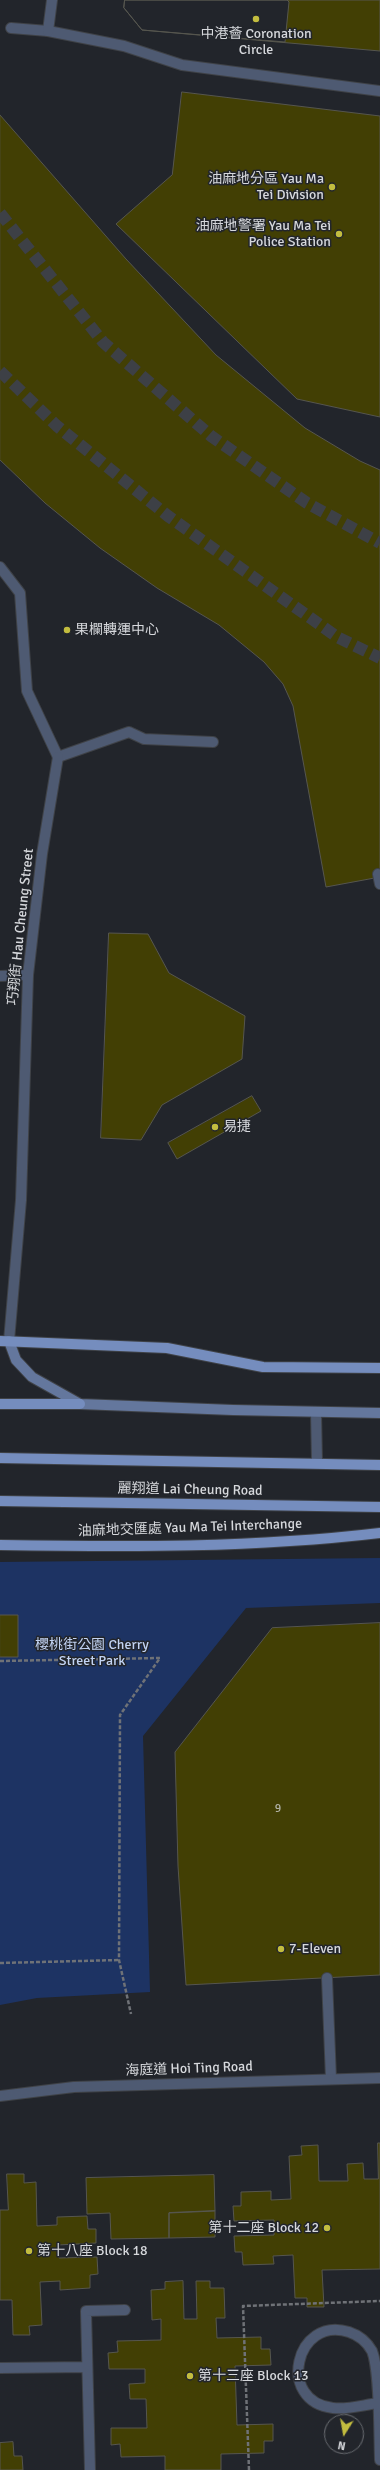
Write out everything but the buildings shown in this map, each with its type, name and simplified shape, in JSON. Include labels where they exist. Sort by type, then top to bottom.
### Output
[{"type":"main road","points":[[4,1341],[167,1348],[263,1366],[380,1368]]},
{"type":"main road","points":[[4,1341],[16,1360],[32,1377],[80,1404]]},
{"type":"main road","points":[[0,1404],[80,1404],[380,1413]]},
{"type":"main road","points":[[0,1458],[380,1464]]},
{"type":"main road","name":"麗翔道 Lai Cheung Road","points":[[0,1501],[380,1507]]},
{"type":"main road","name":"油麻地交匯處 Yau Ma Tei Interchange","points":[[0,1544],[50,1546],[258,1543],[380,1532]]},
{"type":"street","points":[[48,31],[52,0]]},
{"type":"street","points":[[11,28],[48,31],[124,46],[182,65],[380,91]]},
{"type":"street","points":[[0,567],[20,593],[27,691],[58,757],[129,732],[144,739],[213,742]]},
{"type":"street","name":"巧翔街 Hau Cheung Street","points":[[4,1341],[19,1238],[28,975],[42,854],[58,757]]},
{"type":"street","points":[[0,976],[28,975]]},
{"type":"street","points":[[316,1412],[317,1462]]},
{"type":"street","points":[[327,1978],[331,2079]]},
{"type":"street","name":"海庭道 Hoi Ting Road","points":[[0,2096],[74,2087],[380,2078]]},
{"type":"street","points":[[90,2470],[86,2311],[126,2310]]},
{"type":"street","points":[[378,2403],[333,2408],[324,2407],[308,2396],[298,2378],[298,2368],[299,2358],[310,2341],[320,2334],[333,2330],[354,2334],[363,2340],[371,2350],[376,2363],[378,2403],[380,2460]]},
{"type":"street","points":[[0,2368],[87,2367]]},
{"type":"path","points":[[0,1661],[160,1658],[120,1715],[119,1960],[131,2014]]},
{"type":"path","points":[[0,1963],[119,1960]]},
{"type":"green space","name":"櫻桃街公園 Cherry Street Park","points":[[380,1558],[380,1603],[246,1608],[143,1736],[150,1992],[37,1998],[0,2005],[0,1562]]},
{"type":"tunnel","points":[[0,213],[103,342],[211,436],[307,503],[380,543]]},
{"type":"tunnel","points":[[0,371],[57,426],[168,516],[337,637],[380,658]]},
{"type":"place","name":"中港薈 Coronation Circle","points":[[256,19]]},
{"type":"place","name":"油麻地分區 Yau Ma Tei Division","points":[[332,187]]},
{"type":"place","name":"油麻地警署 Yau Ma Tei Police Station","points":[[339,234]]},
{"type":"place","name":"果欄轉運中心","points":[[67,630]]},
{"type":"place","name":"易捷","points":[[215,1127]]},
{"type":"place","name":"7-Eleven","points":[[281,1949]]},
{"type":"place","name":"第十二座 Block 12","points":[[327,2228]]},
{"type":"place","name":"第十八座 Block 18","points":[[29,2251]]},
{"type":"place","name":"第十三座 Block 13","points":[[190,2376]]}]
